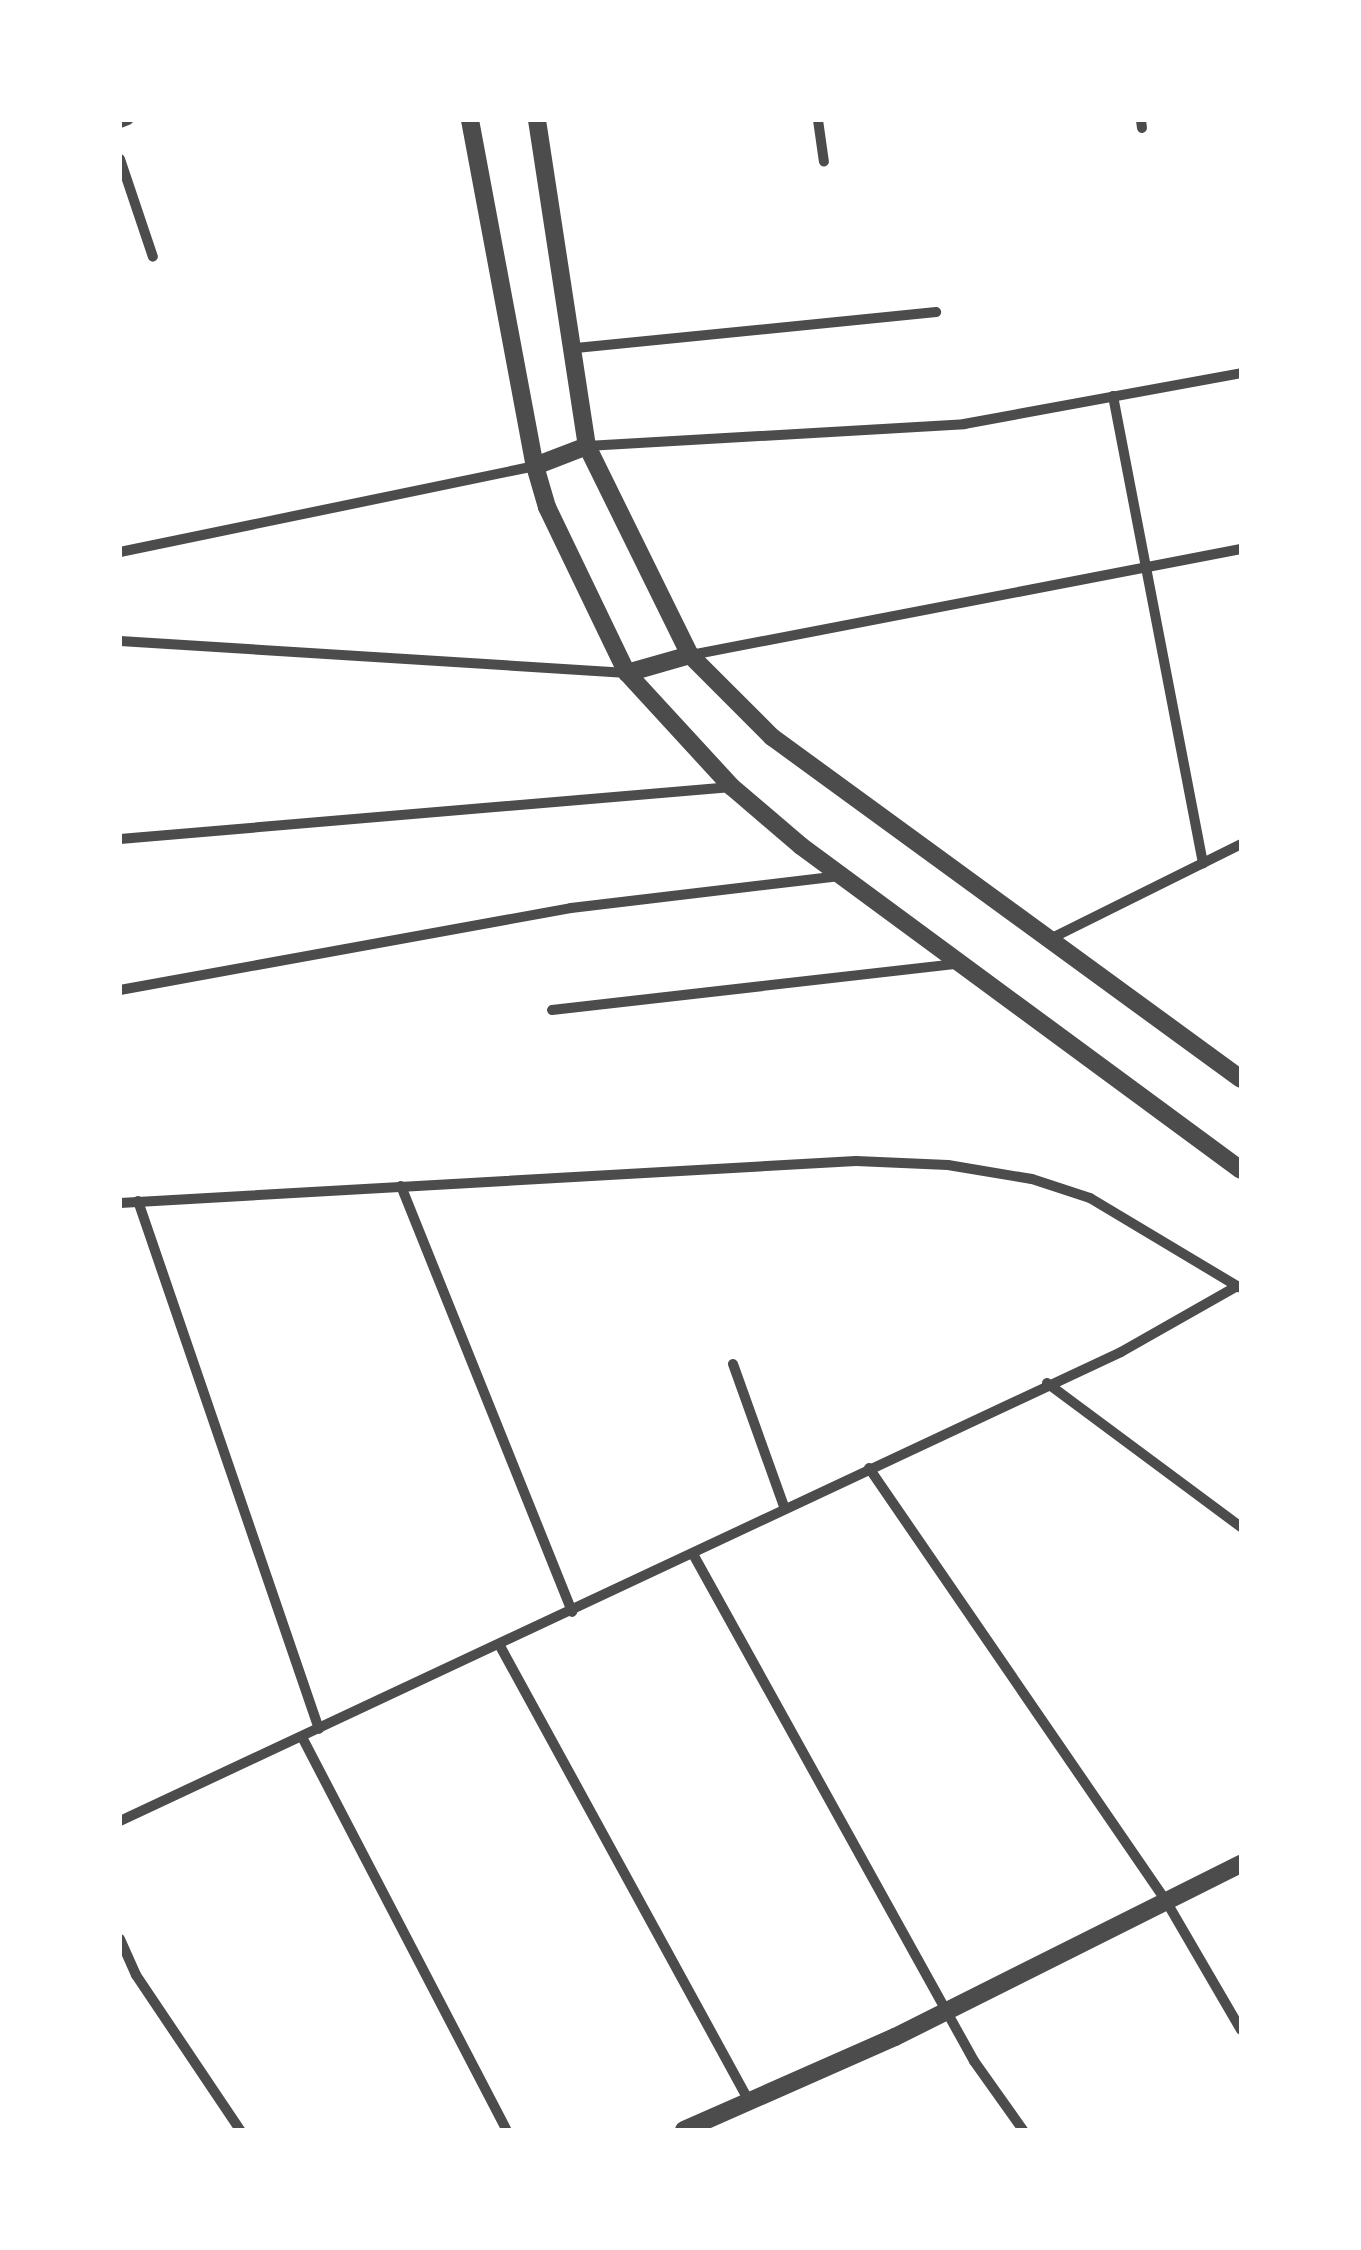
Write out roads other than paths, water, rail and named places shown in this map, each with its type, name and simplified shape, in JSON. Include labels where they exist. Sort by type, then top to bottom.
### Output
[{"type":"street","points":[[120,123],[128,120]]},
{"type":"street","points":[[470,120],[535,466],[548,507],[626,673],[732,787],[841,876],[954,964],[1241,1170]]},
{"type":"street","points":[[537,120],[576,348],[586,446],[690,656],[772,738],[1241,1079]]},
{"type":"street","points":[[818,120],[824,162]]},
{"type":"street","points":[[120,158],[152,257]]},
{"type":"street","points":[[576,348],[936,312]]},
{"type":"street","points":[[120,552],[535,466],[586,446],[964,424],[1241,373]]},
{"type":"street","points":[[1113,396],[1203,863]]},
{"type":"street","points":[[120,641],[626,673],[690,656],[1241,549]]},
{"type":"street","points":[[120,839],[732,787]]},
{"type":"street","points":[[1049,940],[1241,844]]},
{"type":"street","points":[[120,990],[571,908],[841,876]]},
{"type":"street","points":[[552,1010],[954,964]]},
{"type":"street","points":[[120,1202],[856,1161],[948,1165],[1032,1179],[1090,1198],[1239,1287]]},
{"type":"street","points":[[402,1186],[572,1612]]},
{"type":"street","points":[[138,1201],[319,1729]]},
{"type":"street","points":[[120,1821],[572,1612],[1046,1383],[1120,1352],[1239,1287]]},
{"type":"street","points":[[733,1364],[784,1509]]},
{"type":"street","points":[[1046,1383],[1241,1527]]},
{"type":"street","points":[[869,1468],[1166,1901],[1241,2030]]},
{"type":"street","points":[[693,1554],[950,2009],[974,2062],[1022,2130]]},
{"type":"street","points":[[500,1646],[749,2101]]},
{"type":"street","points":[[302,1737],[507,2130]]},
{"type":"street","points":[[684,2130],[950,2009],[1241,1864]]},
{"type":"street","points":[[120,1939],[136,1975],[240,2130]]}]
